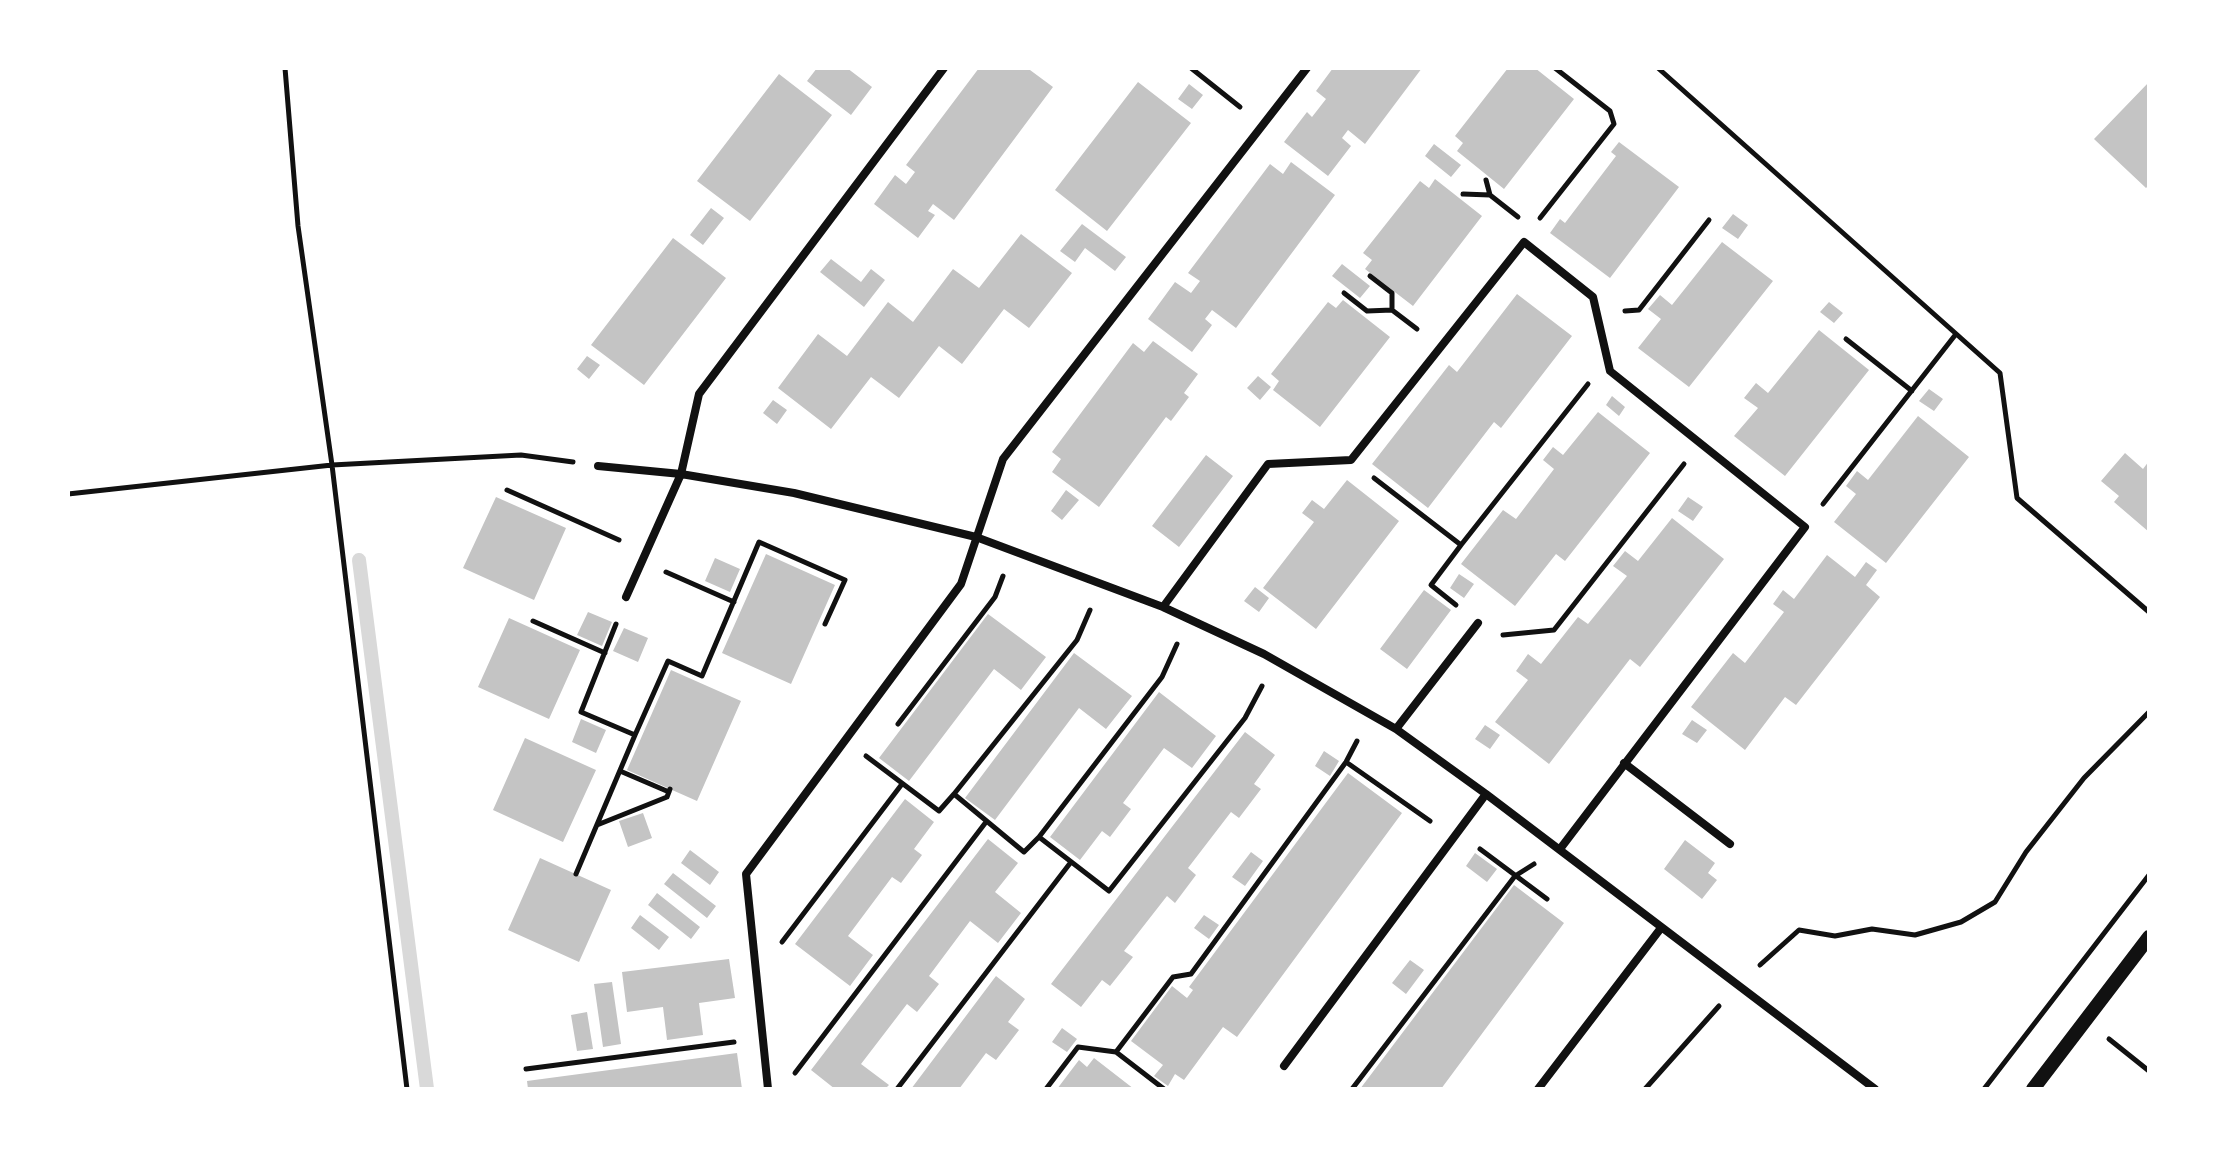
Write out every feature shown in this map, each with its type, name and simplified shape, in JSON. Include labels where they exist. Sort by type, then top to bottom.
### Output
[{"type":"street","points":[[626,597],[681,474],[699,394],[944,68]]},
{"type":"street","points":[[768,1089],[746,874],[961,584],[1003,459],[1307,68]]},
{"type":"street","points":[[1163,607],[1268,464],[1351,460],[1524,242],[1593,297],[1610,371],[1805,527],[1560,849]]},
{"type":"street","points":[[598,466],[681,474],[794,493],[976,537],[1163,607],[1264,654],[1396,729],[1560,849],[1875,1089]]},
{"type":"street","points":[[1396,729],[1478,623]]},
{"type":"street","points":[[1624,763],[1730,844]]},
{"type":"street","points":[[1284,1066],[1486,794]]},
{"type":"street","points":[[1538,1089],[1661,928]]},
{"type":"street","points":[[2033,1089],[2149,937]]},
{"type":"path","points":[[285,68],[298,226],[332,465],[407,1089]]},
{"type":"path","points":[[1191,68],[1262,125]]},
{"type":"path","points":[[1524,242],[1614,124],[1610,111],[1555,68]]},
{"type":"path","points":[[1658,68],[2000,373],[2017,498],[2149,612]]},
{"type":"path","points":[[1486,180],[1490,195]]},
{"type":"path","points":[[1463,194],[1490,195],[1503,205]]},
{"type":"path","points":[[1596,312],[1639,310],[1709,220]]},
{"type":"path","points":[[1370,276],[1392,293],[1392,310]]},
{"type":"path","points":[[1344,293],[1367,311],[1392,310],[1411,324]]},
{"type":"path","points":[[1805,527],[1956,334]]},
{"type":"path","points":[[1846,339],[1912,391]]},
{"type":"path","points":[[1458,607],[1431,585],[1607,360]]},
{"type":"path","points":[[1494,636],[1554,630],[1700,444]]},
{"type":"path","points":[[68,494],[332,465],[521,455],[598,466]]},
{"type":"path","points":[[1351,460],[1461,545]]},
{"type":"path","points":[[507,490],[590,528]]},
{"type":"path","points":[[576,874],[668,661],[702,676],[759,542],[845,580],[825,624]]},
{"type":"path","points":[[890,735],[995,597],[1004,572]]},
{"type":"path","points":[[700,587],[734,602]]},
{"type":"path","points":[[626,597],[581,712],[635,735]]},
{"type":"path","points":[[845,741],[939,811],[1077,640],[1092,604]]},
{"type":"path","points":[[533,621],[605,653]]},
{"type":"path","points":[[954,794],[1024,852],[1039,837],[1162,677],[1178,641]]},
{"type":"path","points":[[1039,837],[1109,891],[1245,718],[1264,683]]},
{"type":"path","points":[[1645,1089],[1737,985],[1799,930],[1835,936],[1872,929],[1915,935],[1961,922],[1995,902],[2026,852],[2084,778],[2149,712]]},
{"type":"path","points":[[1116,1052],[1173,977],[1191,974],[1346,762],[1360,736]]},
{"type":"path","points":[[871,760],[880,747]]},
{"type":"path","points":[[1346,762],[1440,828]]},
{"type":"path","points":[[596,825],[667,797],[670,791],[620,771]]},
{"type":"path","points":[[756,976],[902,784]]},
{"type":"path","points":[[793,1076],[986,822]]},
{"type":"path","points":[[1472,843],[1547,899]]},
{"type":"path","points":[[1352,1089],[1515,876],[1560,849]]},
{"type":"path","points":[[897,1089],[1071,862]]},
{"type":"path","points":[[1984,1089],[2149,875]]},
{"type":"path","points":[[526,1069],[763,1039]]},
{"type":"path","points":[[1046,1089],[1078,1047],[1116,1052],[1164,1089]]},
{"type":"path","points":[[2137,1061],[2149,1071]]},
{"type":"building","points":[[817,68],[847,68],[872,87],[851,115],[807,81]]},
{"type":"building","points":[[979,68],[1031,68],[1053,87],[954,220],[933,204],[928,211],[935,215],[918,238],[874,204],[895,175],[906,184],[915,172],[906,165]]},
{"type":"building","points":[[1333,68],[1422,68],[1365,144],[1348,130],[1342,138],[1351,146],[1328,176],[1284,142],[1307,112],[1312,117],[1326,99],[1316,91]]},
{"type":"building","points":[[1508,68],[1535,68],[1574,99],[1504,189],[1457,151],[1463,143],[1455,136]]},
{"type":"building","points":[[779,74],[832,115],[750,221],[697,181]]},
{"type":"building","points":[[1138,82],[1191,123],[1107,231],[1055,190]]},
{"type":"building","points":[[2149,82],[2149,185],[2146,188],[2094,139]]},
{"type":"building","points":[[1189,84],[1203,95],[1192,109],[1178,99]]},
{"type":"building","points":[[1619,142],[1679,187],[1610,278],[1550,233],[1560,219],[1565,223],[1616,156],[1611,152]]},
{"type":"building","points":[[1434,144],[1461,165],[1451,177],[1425,156]]},
{"type":"building","points":[[1291,162],[1335,195],[1236,328],[1212,310],[1205,319],[1212,325],[1192,352],[1148,319],[1175,282],[1191,293],[1200,281],[1188,273],[1270,164],[1283,174]]},
{"type":"building","points":[[1435,179],[1482,216],[1413,306],[1365,269],[1372,260],[1363,253],[1420,181],[1429,188]]},
{"type":"building","points":[[711,208],[724,218],[703,245],[690,235]]},
{"type":"building","points":[[1733,214],[1748,225],[1738,239],[1722,228]]},
{"type":"building","points":[[1082,224],[1126,257],[1115,271],[1085,248],[1075,262],[1060,251]]},
{"type":"building","points":[[1021,234],[1072,273],[1029,328],[1004,309],[962,364],[939,346],[899,398],[871,377],[831,429],[778,388],[818,334],[847,356],[888,302],[913,322],[953,269],[979,288]]},
{"type":"building","points":[[673,238],[726,278],[644,385],[591,345]]},
{"type":"building","points":[[1722,242],[1773,281],[1689,387],[1638,348],[1661,319],[1648,309],[1660,295],[1672,305]]},
{"type":"building","points":[[831,259],[861,282],[871,269],[885,280],[864,307],[820,272]]},
{"type":"building","points":[[1342,264],[1370,286],[1360,298],[1332,276]]},
{"type":"building","points":[[1517,294],[1572,336],[1501,428],[1494,422],[1428,508],[1372,464],[1449,365],[1457,372]]},
{"type":"building","points":[[1343,300],[1390,337],[1320,427],[1273,390],[1279,381],[1271,374],[1328,302],[1336,308]]},
{"type":"building","points":[[1829,302],[1843,313],[1834,323],[1820,312]]},
{"type":"building","points":[[1819,330],[1869,370],[1785,476],[1734,436],[1758,408],[1744,398],[1756,383],[1768,393]]},
{"type":"building","points":[[1153,341],[1198,374],[1184,393],[1189,397],[1171,421],[1166,417],[1099,507],[1052,472],[1061,459],[1052,452],[1133,343],[1144,352]]},
{"type":"building","points":[[587,356],[600,365],[589,379],[577,369]]},
{"type":"building","points":[[1258,376],[1271,387],[1260,400],[1247,388]]},
{"type":"building","points":[[1929,389],[1943,399],[1934,411],[1919,401]]},
{"type":"building","points":[[1612,396],[1625,407],[1619,416],[1606,405]]},
{"type":"building","points":[[773,400],[787,410],[777,424],[763,413]]},
{"type":"building","points":[[1598,412],[1650,453],[1565,561],[1556,554],[1515,606],[1461,564],[1503,510],[1516,519],[1554,469],[1543,460],[1553,447],[1563,455]]},
{"type":"building","points":[[1918,416],[1969,457],[1886,563],[1834,522],[1856,494],[1846,486],[1857,471],[1868,480]]},
{"type":"building","points":[[2125,453],[2143,469],[2149,461],[2149,532],[2114,502],[2119,496],[2101,481]]},
{"type":"building","points":[[1206,455],[1233,476],[1179,547],[1152,526]]},
{"type":"building","points":[[1347,480],[1399,521],[1316,629],[1263,588],[1314,522],[1302,513],[1312,500],[1324,509]]},
{"type":"building","points":[[1066,490],[1079,500],[1062,520],[1051,511]]},
{"type":"building","points":[[496,497],[566,528],[534,600],[463,568]]},
{"type":"building","points":[[1688,497],[1703,507],[1693,521],[1678,511]]},
{"type":"building","points":[[1672,518],[1724,559],[1640,667],[1630,659],[1549,764],[1495,722],[1528,680],[1516,671],[1528,654],[1541,664],[1578,617],[1588,624],[1627,576],[1613,566],[1625,551],[1638,561]]},
{"type":"building","points":[[766,554],[835,585],[791,684],[722,653]]},
{"type":"building","points":[[1827,555],[1855,577],[1866,562],[1877,570],[1866,585],[1880,597],[1796,705],[1785,697],[1745,750],[1691,707],[1733,653],[1745,663],[1784,612],[1773,604],[1783,590],[1794,599]]},
{"type":"building","points":[[715,558],[740,569],[730,592],[705,581]]},
{"type":"building","points":[[1459,574],[1474,584],[1464,598],[1450,588]]},
{"type":"building","points":[[1255,587],[1269,598],[1259,612],[1244,601]]},
{"type":"building","points":[[1424,590],[1451,610],[1407,669],[1380,649]]},
{"type":"building","points":[[588,612],[612,622],[602,646],[577,635]]},
{"type":"building","points":[[988,614],[1046,657],[1021,690],[994,669],[909,781],[879,758]]},
{"type":"building","points":[[509,618],[580,650],[549,719],[478,687]]},
{"type":"building","points":[[624,628],[648,638],[638,662],[613,651]]},
{"type":"building","points":[[1074,653],[1132,696],[1106,729],[1079,708],[995,820],[965,798]]},
{"type":"building","points":[[671,670],[741,701],[697,801],[627,770]]},
{"type":"building","points":[[1159,692],[1216,736],[1192,768],[1164,748],[1123,803],[1131,809],[1110,837],[1102,831],[1080,860],[1050,837]]},
{"type":"building","points":[[581,719],[606,730],[596,753],[572,742]]},
{"type":"building","points":[[1692,720],[1707,730],[1697,743],[1682,734]]},
{"type":"building","points":[[1485,725],[1500,735],[1490,749],[1475,739]]},
{"type":"building","points":[[1245,732],[1275,755],[1254,784],[1261,789],[1239,818],[1231,812],[1188,868],[1196,875],[1175,903],[1167,896],[1124,951],[1133,957],[1110,986],[1102,980],[1081,1007],[1051,984]]},
{"type":"building","points":[[525,738],[596,770],[563,842],[493,810]]},
{"type":"building","points":[[1324,751],[1339,761],[1330,776],[1315,766]]},
{"type":"building","points":[[1348,773],[1402,813],[1237,1037],[1223,1027],[1184,1080],[1175,1074],[1168,1086],[1154,1076],[1163,1065],[1131,1041],[1172,986],[1187,998],[1193,990],[1189,987]]},
{"type":"building","points":[[905,799],[934,822],[914,849],[922,855],[901,883],[892,877],[848,936],[873,955],[850,986],[795,944]]},
{"type":"building","points":[[643,813],[652,838],[628,847],[619,821]]},
{"type":"building","points":[[988,839],[1018,863],[995,892],[1021,913],[998,943],[970,921],[929,976],[939,984],[917,1012],[907,1004],[861,1064],[889,1085],[885,1089],[835,1089],[811,1070]]},
{"type":"building","points":[[1685,840],[1715,863],[1708,873],[1717,880],[1702,899],[1664,869]]},
{"type":"building","points":[[690,850],[719,872],[710,885],[681,863]]},
{"type":"building","points":[[1251,852],[1263,861],[1245,886],[1232,877]]},
{"type":"building","points":[[1475,853],[1497,869],[1487,882],[1466,866]]},
{"type":"building","points":[[540,858],[611,890],[579,962],[508,930]]},
{"type":"building","points":[[673,873],[716,906],[707,918],[664,884]]},
{"type":"building","points":[[1514,885],[1564,923],[1441,1089],[1360,1089]]},
{"type":"building","points":[[657,893],[700,927],[691,939],[648,905]]},
{"type":"building","points":[[640,915],[669,937],[659,950],[631,928]]},
{"type":"building","points":[[1204,915],[1219,925],[1209,939],[1194,928]]},
{"type":"building","points":[[729,959],[735,998],[699,1003],[703,1035],[667,1040],[663,1007],[627,1012],[622,972]]},
{"type":"building","points":[[1410,960],[1424,970],[1406,994],[1392,983]]},
{"type":"building","points":[[996,976],[1025,999],[1008,1022],[1019,1030],[996,1060],[986,1053],[959,1089],[911,1089]]},
{"type":"building","points":[[612,982],[621,1044],[603,1047],[594,984]]},
{"type":"building","points":[[587,1012],[593,1049],[577,1051],[571,1015]]},
{"type":"building","points":[[1062,1028],[1077,1039],[1067,1052],[1052,1042]]},
{"type":"building","points":[[737,1053],[742,1089],[528,1089],[527,1081]]},
{"type":"building","points":[[1094,1058],[1134,1089],[1057,1089],[1079,1060],[1087,1067]]},
{"type":"waterway","points":[[359,560],[427,1089]]}]
